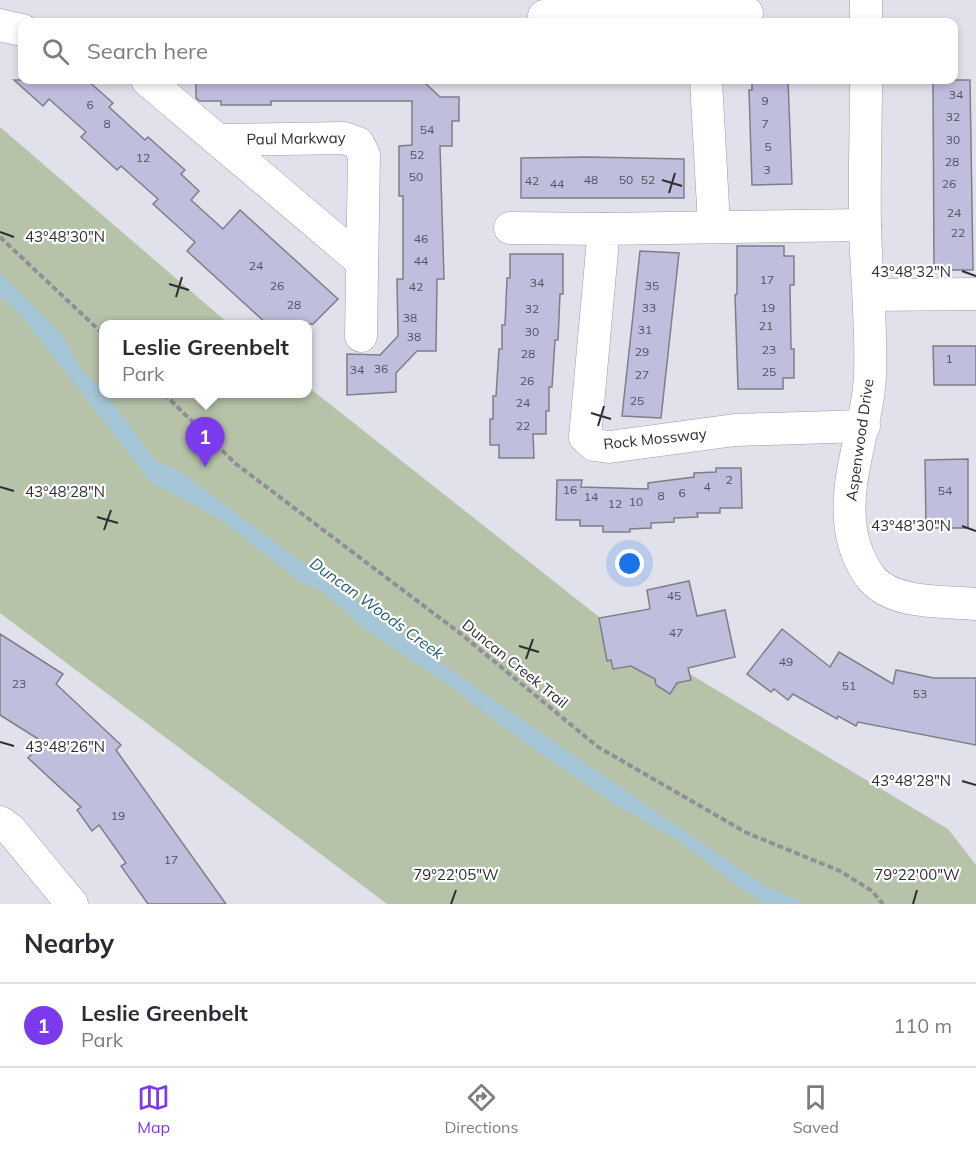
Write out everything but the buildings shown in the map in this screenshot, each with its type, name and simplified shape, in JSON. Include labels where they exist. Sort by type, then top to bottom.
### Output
[{"type":"street","points":[[866,0],[866,18]]},
{"type":"street","points":[[544,16],[702,18],[747,13]]},
{"type":"street","points":[[0,26],[18,29]]},
{"type":"street","name":"Paul Markway","points":[[152,84],[362,262]]},
{"type":"street","points":[[706,84],[714,225]]},
{"type":"street","name":"Aspenwood Drive","points":[[866,84],[865,225],[870,377],[864,426],[851,491],[851,529],[859,556],[873,579],[891,592],[911,598],[976,604]]},
{"type":"street","name":"Paul Markway","points":[[220,140],[344,138],[358,143],[364,155],[361,336]]},
{"type":"street","points":[[510,228],[865,225]]},
{"type":"street","name":"Rock Mossway","points":[[604,229],[585,437],[594,445],[609,447],[735,430],[864,426]]},
{"type":"street","points":[[869,295],[976,294]]},
{"type":"street","points":[[0,822],[10,829],[72,904]]},
{"type":"path","points":[[0,237],[99,330]]},
{"type":"path","name":"Duncan Creek Trail","points":[[169,398],[236,464],[461,634],[598,747],[747,833],[840,871],[872,891],[884,904]]},
{"type":"green space","points":[[0,127],[224,320],[99,320],[99,398],[312,398],[312,390],[613,628],[948,829],[976,865],[976,904],[387,904],[0,613]]},
{"type":"water","points":[[0,273],[62,335],[83,372],[99,386],[99,398],[109,398],[156,461],[180,471],[398,632],[620,787],[769,888],[795,898],[801,904],[765,904],[743,890],[676,839],[616,805],[514,735],[443,681],[362,627],[321,590],[300,582],[223,521],[151,482],[20,314],[0,297]]},
{"type":"place","name":"Leslie Greenbelt","points":[[205,467]]},
{"type":"water label","name":"Duncan Woods Creek","points":[[377,608]]}]
